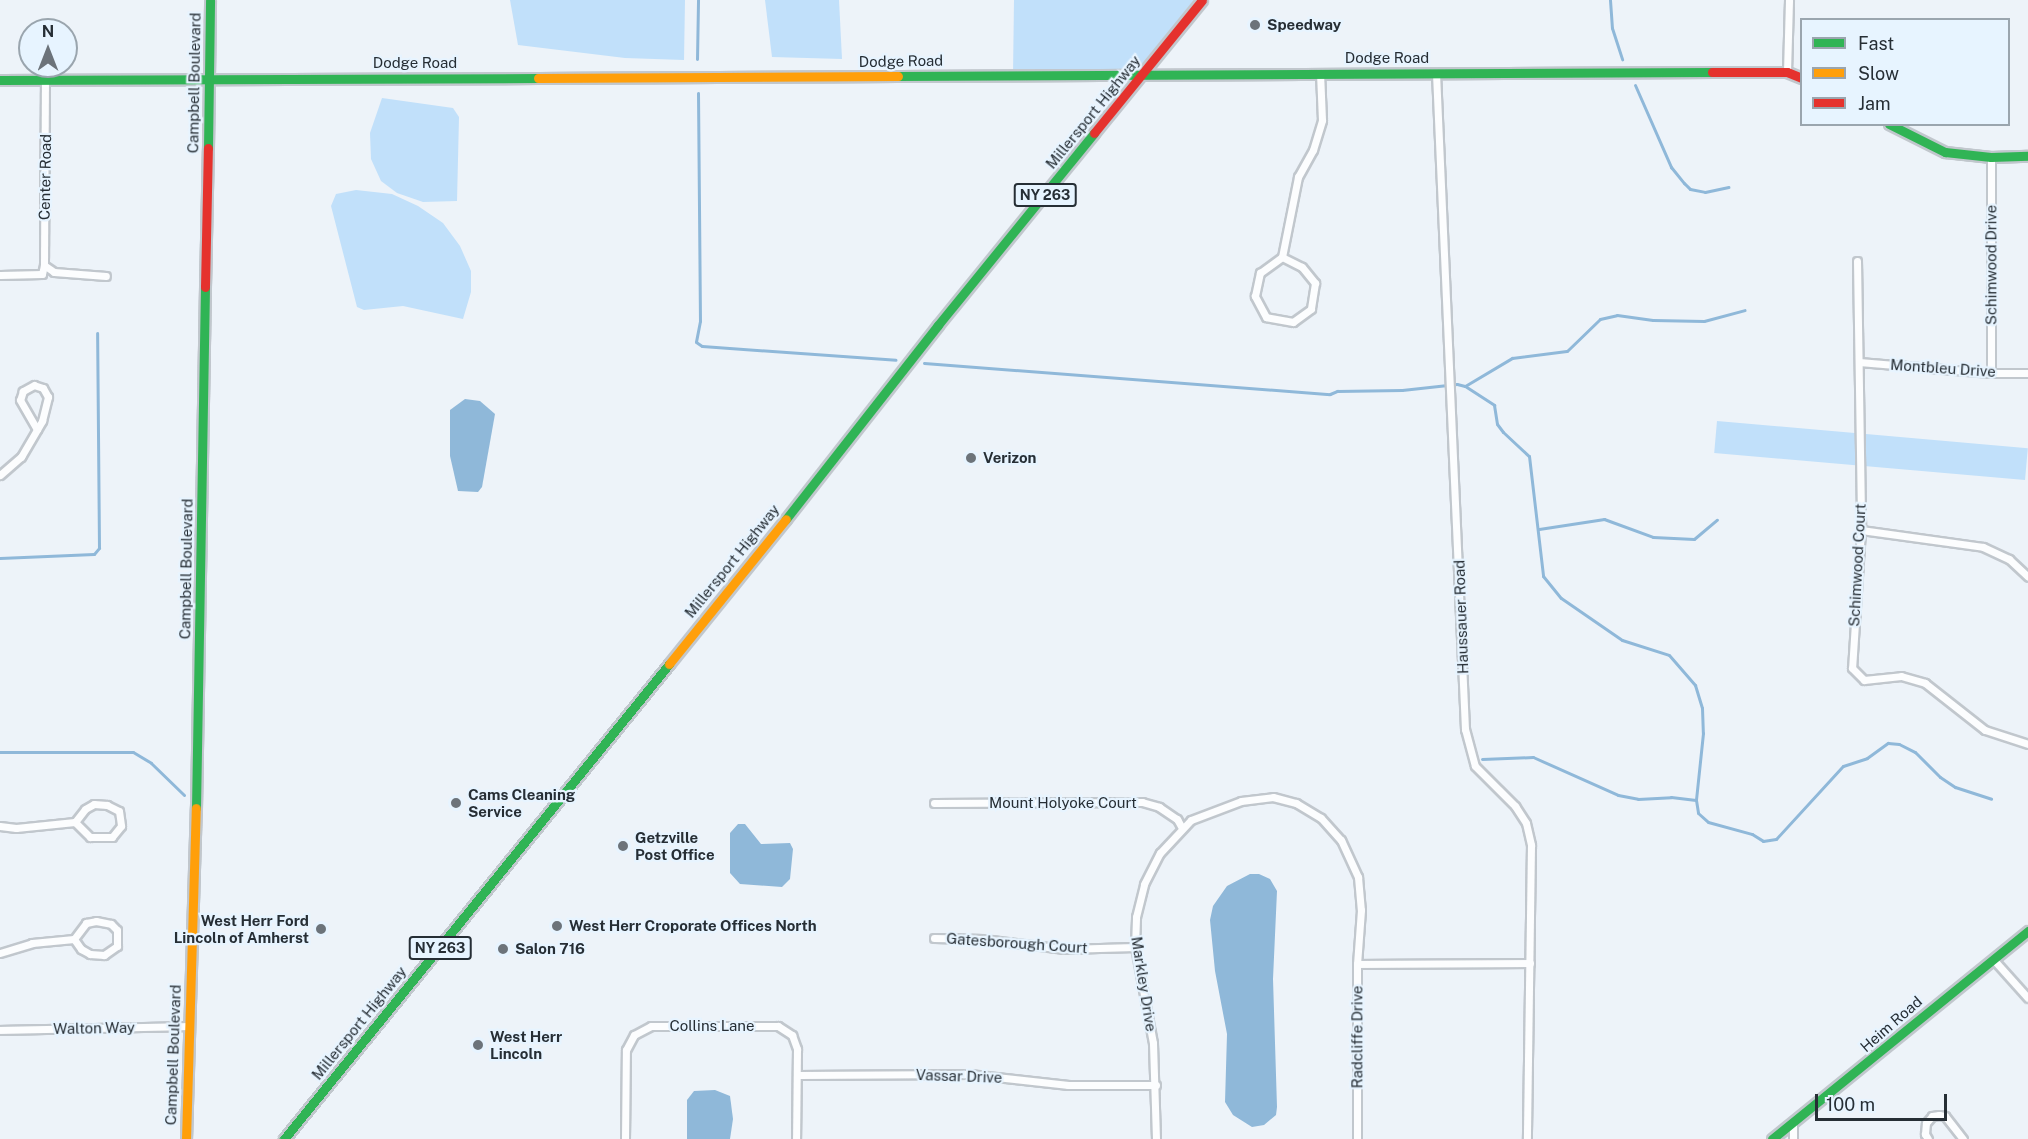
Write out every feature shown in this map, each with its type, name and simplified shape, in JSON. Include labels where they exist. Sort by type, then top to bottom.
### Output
[{"type":"main road","name":"Campbell Boulevard","points":[[186,1139],[198,738],[210,0]]},
{"type":"main road","name":"Millersport Highway","points":[[284,1139],[1202,0]]},
{"type":"main road","name":"Dodge Road","points":[[0,80],[1787,72],[1800,77]]},
{"type":"main road","points":[[1893,126],[1944,152],[1990,157],[2028,156]]},
{"type":"main road","name":"Heim Road","points":[[1777,1137],[2028,931]]},
{"type":"street","points":[[1787,72],[1789,0]]},
{"type":"street","name":"Haussauer Road","points":[[1436,73],[1465,729],[1475,765],[1515,806],[1526,824],[1531,845],[1527,1139]]},
{"type":"street","points":[[1282,257],[1302,267],[1315,284],[1311,309],[1293,321],[1266,317],[1255,296],[1260,273],[1282,257],[1298,177],[1313,150],[1322,120],[1320,74]]},
{"type":"street","name":"Center Road","points":[[0,275],[42,274],[44,265],[45,79]]},
{"type":"street","name":"Schimwood Drive","points":[[1990,157],[1991,373]]},
{"type":"street","name":"Schimwood Court","points":[[1857,261],[1861,530],[1852,669],[1864,680],[1901,676],[1925,683],[1985,730],[2028,744]]},
{"type":"street","points":[[44,265],[54,272],[106,276]]},
{"type":"street","name":"Montbleu Drive","points":[[1859,362],[1991,373],[2028,373]]},
{"type":"street","points":[[0,475],[21,458],[42,421],[48,397],[44,388],[34,385],[23,391],[20,400],[37,429]]},
{"type":"street","points":[[1861,530],[1983,547],[2009,559],[2028,577]]},
{"type":"street","name":"Markley Drive","points":[[1156,1139],[1153,1043],[1135,947],[1136,917],[1144,884],[1160,853],[1191,820],[1241,801],[1257,798],[1285,799],[1309,809],[1321,818],[1341,840],[1358,877],[1361,910],[1357,964]]},
{"type":"street","name":"Mount Holyoke Court","points":[[934,802],[1142,802],[1159,807],[1177,819],[1182,828]]},
{"type":"street","points":[[0,826],[16,828],[75,822],[85,809],[94,804],[114,807],[121,818],[117,832],[105,838],[90,837],[75,822]]},
{"type":"street","points":[[0,953],[32,943],[74,939],[86,923],[96,921],[111,924],[117,930],[119,939],[117,946],[104,955],[90,954],[81,949],[74,939]]},
{"type":"street","name":"Gatesborough Court","points":[[934,938],[983,939],[1064,949],[1135,947]]},
{"type":"street","points":[[1993,959],[2028,998]]},
{"type":"street","name":"Radcliffe Drive","points":[[1357,1139],[1357,964],[1530,963]]},
{"type":"street","name":"Walton Way","points":[[0,1030],[188,1026]]},
{"type":"street","name":"Collins Lane","points":[[625,1139],[626,1050],[634,1035],[651,1026],[778,1026],[792,1035],[797,1049],[798,1075],[795,1139]]},
{"type":"street","name":"Vassar Drive","points":[[798,1075],[969,1074],[1068,1085],[1156,1085]]},
{"type":"street","points":[[1928,1139],[1925,1134],[1926,1123],[1932,1116],[1939,1115],[1945,1116],[1963,1139]]},
{"type":"street","points":[[1793,1122],[1793,1139]]},
{"type":"shaded area","points":[[510,0],[685,0],[684,60],[625,58],[518,45]]},
{"type":"shaded area","points":[[765,0],[839,0],[842,59],[772,57]]},
{"type":"shaded area","points":[[1014,0],[1203,0],[1143,74],[1013,75]]},
{"type":"shaded area","points":[[382,98],[453,108],[459,117],[457,201],[423,202],[397,193],[381,181],[371,159],[370,133]]},
{"type":"shaded area","points":[[356,190],[392,194],[418,206],[443,223],[460,246],[471,271],[471,292],[463,319],[403,306],[364,310],[357,307],[331,206],[336,194]]},
{"type":"shaded area","points":[[465,399],[480,401],[495,414],[482,487],[478,492],[458,491],[450,456],[450,410]]},
{"type":"shaded area","points":[[1717,421],[2028,448],[2025,480],[1714,453]]},
{"type":"shaded area","points":[[738,824],[745,824],[761,844],[790,843],[793,849],[790,879],[782,887],[740,884],[730,873],[730,833]]},
{"type":"shaded area","points":[[1250,874],[1259,874],[1270,879],[1277,891],[1273,979],[1277,1107],[1276,1115],[1264,1125],[1252,1127],[1233,1115],[1225,1102],[1227,1034],[1215,971],[1210,920],[1213,906],[1227,886]]},
{"type":"shaded area","points":[[715,1090],[730,1096],[733,1119],[730,1139],[687,1139],[687,1100],[694,1091]]},
{"type":"waterway","points":[[697,59],[698,0]]},
{"type":"waterway","points":[[1610,0],[1612,28],[1622,59]]},
{"type":"waterway","points":[[1635,85],[1671,167],[1684,183],[1690,189],[1705,192],[1728,187]]},
{"type":"waterway","points":[[698,93],[700,321],[696,342],[702,346],[895,360]]},
{"type":"waterway","points":[[1465,386],[1512,358],[1567,351],[1600,319],[1617,315],[1653,320],[1704,321],[1745,310]]},
{"type":"waterway","points":[[0,558],[94,554],[99,548],[97,333]]},
{"type":"waterway","points":[[924,363],[1330,394],[1337,391],[1402,390],[1457,384],[1465,386],[1494,405],[1497,424],[1529,456],[1543,576],[1561,598],[1622,640],[1669,655],[1695,685],[1702,708],[1703,733],[1696,800],[1698,813],[1708,822],[1752,834],[1763,841],[1776,839],[1843,766],[1867,758],[1888,743],[1899,744],[1915,752],[1940,777],[1955,787],[1991,799]]},
{"type":"waterway","points":[[1539,529],[1604,519],[1653,537],[1694,539],[1717,520]]},
{"type":"waterway","points":[[0,752],[133,752],[151,763],[184,795]]},
{"type":"waterway","points":[[1482,759],[1533,757],[1618,795],[1638,799],[1671,797],[1696,800]]},
{"type":"traffic: fast","points":[[208,148],[210,0]]},
{"type":"traffic: fast","points":[[898,76],[1712,72]]},
{"type":"traffic: fast","points":[[0,80],[538,78]]},
{"type":"traffic: fast","points":[[1893,126],[1945,152],[1991,157],[2028,156]]},
{"type":"traffic: fast","points":[[786,519],[938,325],[1094,133]]},
{"type":"traffic: fast","points":[[196,808],[205,287]]},
{"type":"traffic: fast","points":[[284,1139],[669,664]]},
{"type":"traffic: fast","points":[[1772,1139],[2028,931]]},
{"type":"traffic: slow","points":[[538,78],[898,76]]},
{"type":"traffic: slow","points":[[669,664],[786,519]]},
{"type":"traffic: slow","points":[[186,1139],[196,808]]},
{"type":"traffic: jam","points":[[1094,133],[1202,0]]},
{"type":"traffic: jam","points":[[1712,72],[1787,72],[1800,77]]},
{"type":"traffic: jam","points":[[205,287],[208,148]]},
{"type":"place","name":"Speedway","points":[[1255,25]]},
{"type":"place","name":"Verizon","points":[[971,458]]},
{"type":"place","name":"Cams Cleaning Service","points":[[456,803]]},
{"type":"place","name":"Getzville Post Office","points":[[623,846]]},
{"type":"place","name":"West Herr Croporate Offices North","points":[[557,926]]},
{"type":"place","name":"West Herr Ford Lincoln of Amherst","points":[[321,929]]},
{"type":"place","name":"Salon 716","points":[[503,949]]},
{"type":"place","name":"West Herr Lincoln","points":[[478,1045]]}]
